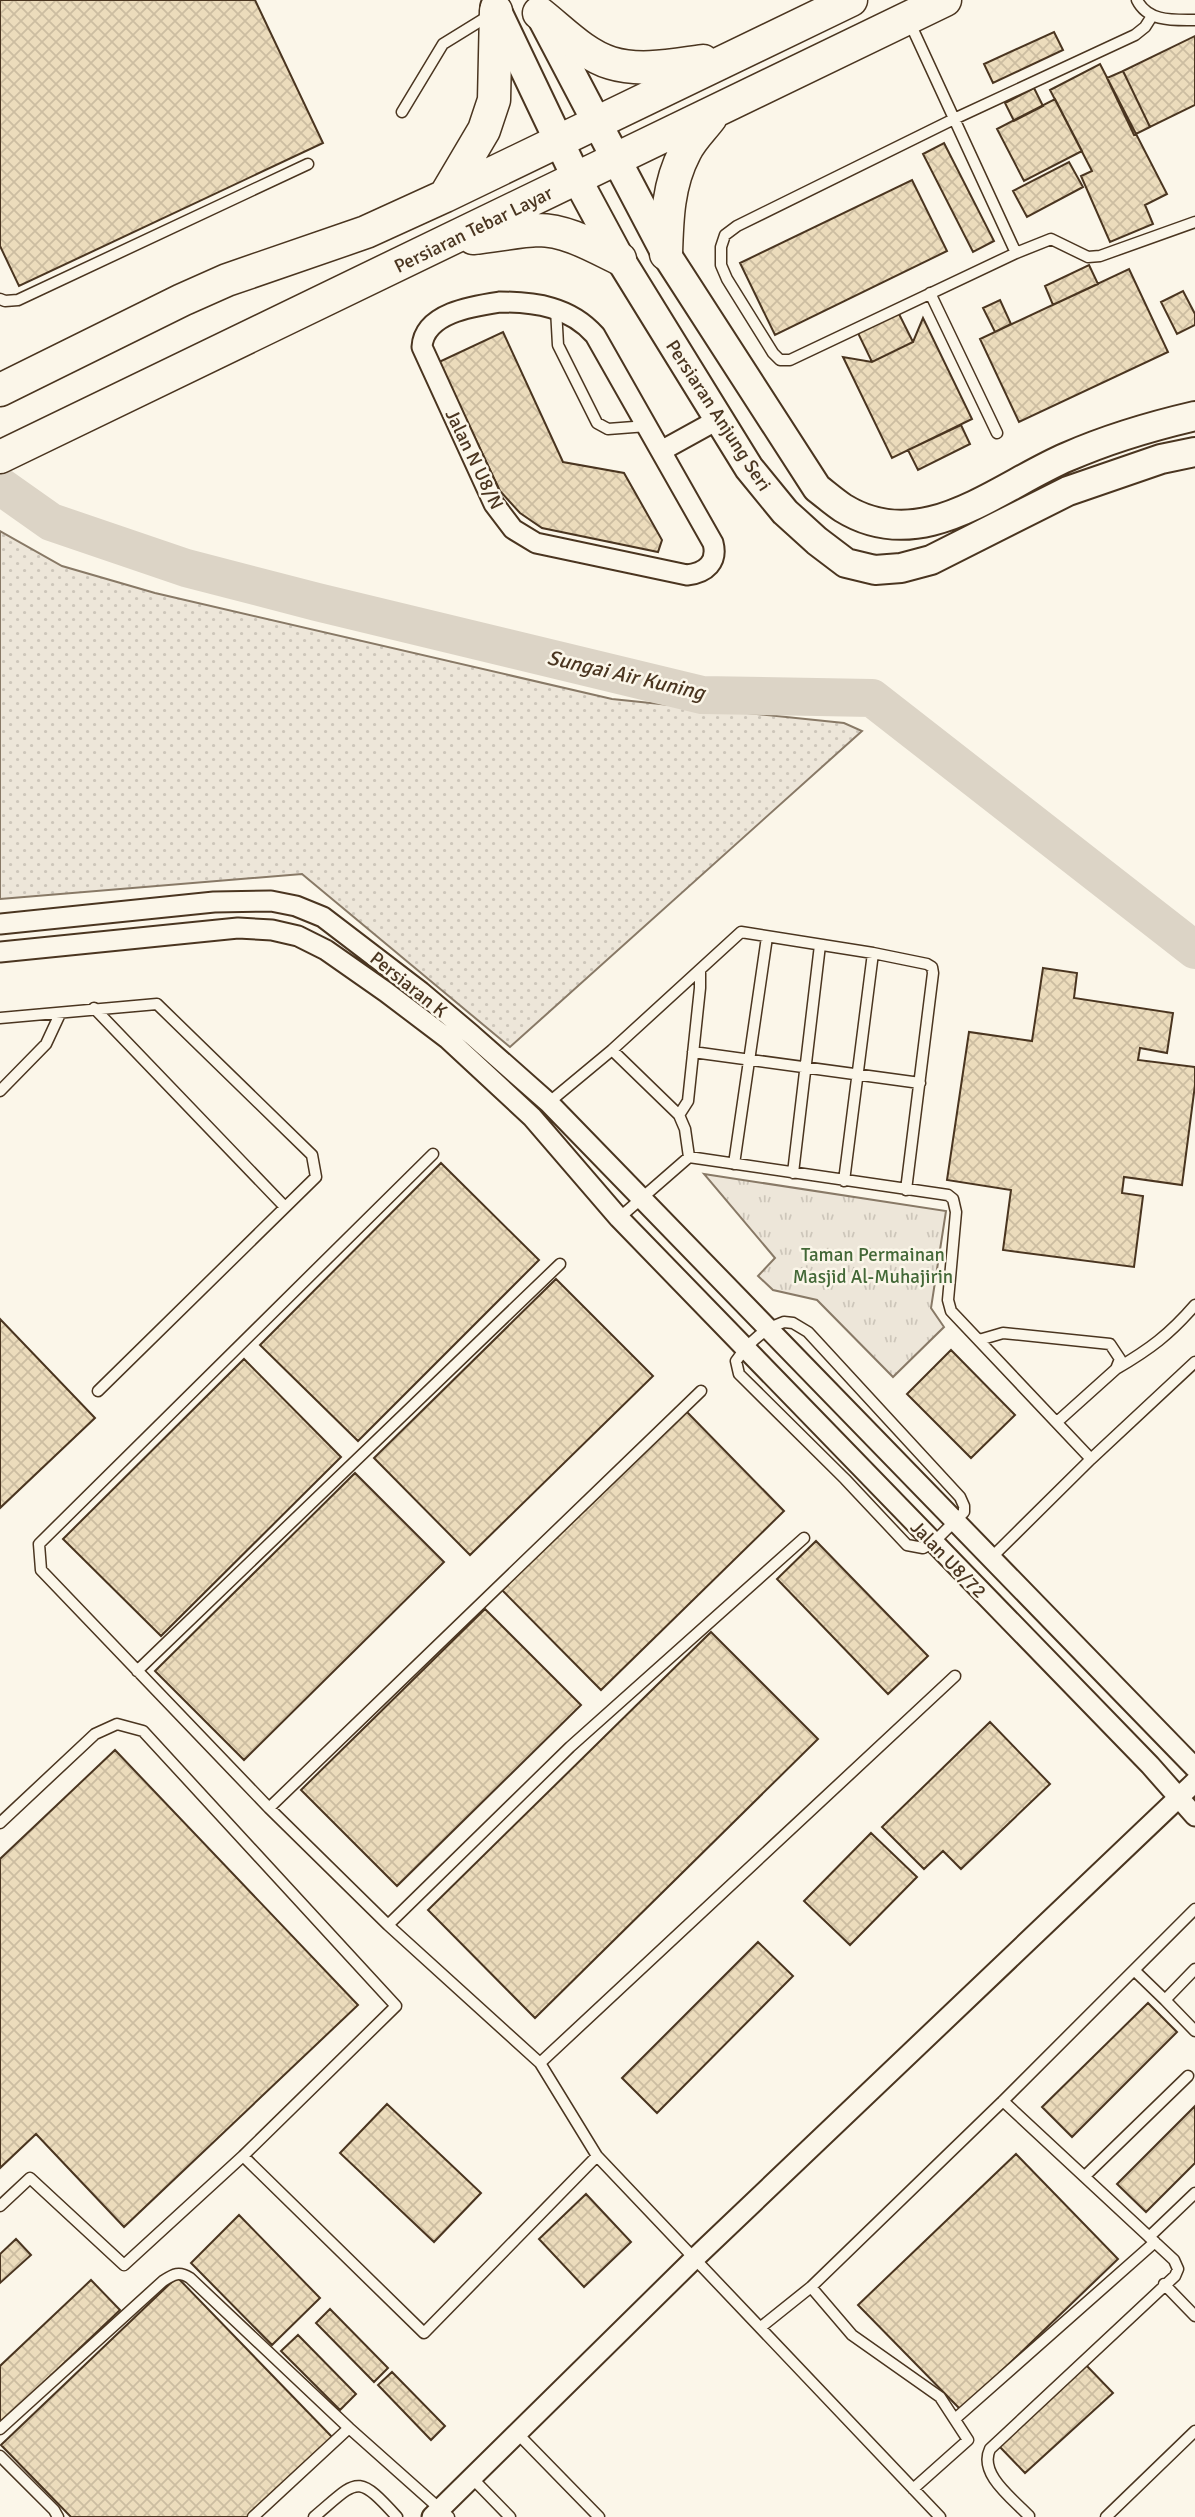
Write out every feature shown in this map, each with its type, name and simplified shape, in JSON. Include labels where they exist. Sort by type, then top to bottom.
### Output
[{"type":"main road","points":[[0,390],[227,280],[366,232],[445,196],[851,0]]},
{"type":"main road","name":"Persiaran Tebar Layar","points":[[0,457],[946,0]]},
{"type":"main road","points":[[445,196],[484,130],[494,100],[494,5]]},
{"type":"main road","points":[[537,6],[587,51],[610,63],[660,67],[734,57]]},
{"type":"main road","points":[[666,254],[667,209],[673,184],[685,151],[714,113]]},
{"type":"main road","points":[[448,242],[539,230],[573,237],[620,259]]},
{"type":"street","name":"Persiaran Anjung Seri","points":[[494,5],[577,179],[620,259],[749,468],[785,512],[846,563],[874,570],[901,568],[931,560],[1068,491],[1161,459],[1195,452]]},
{"type":"street","points":[[537,6],[666,254],[817,488],[845,509],[873,520],[917,525],[934,521],[967,509],[1067,457],[1152,426],[1195,416]]},
{"type":"street","name":"Jalan N U8/N","points":[[500,302],[527,302],[556,309],[577,318],[595,335],[713,543],[713,561],[698,574],[687,575],[536,543],[513,529],[494,503],[422,346],[423,337],[430,327],[447,316],[471,307],[500,302]]},
{"type":"street","points":[[661,451],[719,419]]},
{"type":"street","name":"Persiaran K","points":[[0,924],[214,902],[271,901],[296,906],[323,917],[421,992],[549,1103],[725,1283]]},
{"type":"street","name":"Persiaran K","points":[[0,952],[238,928],[272,930],[298,936],[326,950],[438,1031],[532,1117],[619,1218],[702,1304]]},
{"type":"street","name":"Jalan U8/72","points":[[725,1283],[1195,1768]]},
{"type":"street","name":"Jalan U8/72","points":[[702,1304],[1150,1765],[1195,1816]]},
{"type":"street","points":[[440,2514],[472,2478],[695,2258],[1195,1782]]},
{"type":"lane","points":[[1137,0],[1141,8],[1152,16],[1168,20],[1195,20]]},
{"type":"lane","points":[[402,112],[443,44],[494,5]]},
{"type":"lane","points":[[1152,16],[1135,35],[954,119],[737,226],[725,235],[721,247],[721,265],[727,279],[780,360],[790,359],[1051,239],[1088,257],[1100,256],[1195,222]]},
{"type":"lane","points":[[908,19],[1016,253]]},
{"type":"lane","points":[[0,299],[18,300],[308,164]]},
{"type":"lane","points":[[930,293],[997,433]]},
{"type":"lane","points":[[556,309],[558,345],[597,423],[608,429],[647,426]]},
{"type":"lane","points":[[532,1117],[612,1050],[741,932],[873,953],[932,967],[906,1190]]},
{"type":"lane","points":[[734,1164],[767,937]]},
{"type":"lane","points":[[793,1173],[820,945]]},
{"type":"lane","points":[[844,1181],[873,953]]},
{"type":"lane","points":[[680,1115],[688,1101],[700,970]]},
{"type":"lane","points":[[0,1018],[157,1004],[312,1154],[316,1177],[98,1391]]},
{"type":"lane","points":[[94,1008],[285,1207]]},
{"type":"lane","points":[[0,1091],[46,1044],[60,1014]]},
{"type":"lane","points":[[612,1050],[680,1115],[689,1157]]},
{"type":"lane","points":[[693,1052],[920,1083]]},
{"type":"lane","points":[[433,1154],[39,1544],[41,1570],[269,1808],[388,1925],[540,2063],[597,2156],[940,2517]]},
{"type":"lane","points":[[619,1218],[689,1157],[948,1195],[953,1199],[956,1212],[948,1300],[951,1311],[1091,1460]]},
{"type":"lane","points":[[137,1671],[560,1264]]},
{"type":"lane","points":[[1057,1422],[1116,1369],[1151,1348],[1176,1327],[1195,1305]]},
{"type":"lane","points":[[745,1348],[768,1327]]},
{"type":"lane","points":[[979,1340],[1003,1333],[1110,1344],[1120,1359],[1116,1369]]},
{"type":"lane","points":[[992,1557],[1195,1362]]},
{"type":"lane","points":[[269,1808],[701,1391]]},
{"type":"lane","points":[[934,1542],[957,1522]]},
{"type":"lane","points":[[388,1925],[570,1747],[804,1538]]},
{"type":"lane","points":[[540,2063],[955,1676]]},
{"type":"lane","points":[[0,1823],[95,1734],[117,1724],[143,1731],[396,2006],[243,2155],[124,2265],[30,2178],[0,2206]]},
{"type":"lane","points":[[761,2327],[811,2287],[1003,2101],[1195,1909]]},
{"type":"lane","points":[[1165,2000],[1195,1969]]},
{"type":"lane","points":[[1135,1971],[1195,2031]]},
{"type":"lane","points":[[1085,2176],[1188,2076]]},
{"type":"lane","points":[[1003,2101],[1174,2260],[1178,2269],[1175,2276],[990,2449],[986,2457],[990,2474],[1030,2516]]},
{"type":"lane","points":[[243,2155],[424,2333],[597,2156]]},
{"type":"lane","points":[[955,2419],[1152,2240],[1195,2193]]},
{"type":"lane","points":[[0,2429],[163,2281],[175,2273],[183,2274],[440,2514]]},
{"type":"lane","points":[[1164,2284],[1195,2316]]},
{"type":"lane","points":[[811,2287],[852,2335],[940,2397],[968,2440],[913,2489]]},
{"type":"lane","points":[[253,2517],[349,2428]]},
{"type":"lane","points":[[1106,2517],[1195,2431]]},
{"type":"lane","points":[[517,2433],[599,2517]]},
{"type":"lane","points":[[0,2456],[58,2517]]},
{"type":"lane","points":[[472,2478],[510,2517]]},
{"type":"lane","points":[[314,2517],[352,2486],[363,2486],[372,2490],[397,2517]]},
{"type":"green space","points":[[0,531],[62,566],[155,593],[612,699],[844,723],[862,731],[510,1047],[302,874],[0,899]]},
{"type":"green space","name":"Taman Permainan Masjid Al-Muhajirin","points":[[704,1174],[946,1211],[931,1308],[944,1327],[893,1377],[817,1300],[773,1290],[758,1276],[775,1258]]},
{"type":"building","points":[[0,0],[255,0],[323,143],[19,286],[0,246]]},
{"type":"building","points":[[1054,32],[1063,50],[993,83],[984,64]]},
{"type":"building","points":[[1195,36],[1195,105],[1150,127],[1123,71]]},
{"type":"building","points":[[1100,64],[1167,194],[1145,205],[1153,224],[1110,242],[1081,176],[1092,171],[1050,90]]},
{"type":"building","points":[[1123,71],[1150,127],[1134,135],[1107,78]]},
{"type":"building","points":[[1034,88],[1043,106],[1014,121],[1005,103]]},
{"type":"building","points":[[1055,99],[1082,151],[1024,181],[997,129]]},
{"type":"building","points":[[944,143],[994,241],[973,252],[923,154]]},
{"type":"building","points":[[1069,162],[1083,187],[1027,217],[1013,191]]},
{"type":"building","points":[[912,180],[947,251],[775,335],[740,263]]},
{"type":"building","points":[[1089,265],[1098,284],[1053,305],[1045,286]]},
{"type":"building","points":[[1129,269],[1168,352],[1019,422],[980,339]]},
{"type":"building","points":[[1183,291],[1195,314],[1195,325],[1177,334],[1161,302]]},
{"type":"building","points":[[1000,300],[1011,324],[995,332],[983,308]]},
{"type":"building","points":[[898,312],[913,342],[872,362],[857,331]]},
{"type":"building","points":[[923,318],[972,419],[892,458],[843,357],[872,362],[913,342]]},
{"type":"building","points":[[503,332],[563,462],[624,473],[662,540],[658,552],[542,528],[520,513],[500,491],[439,362]]},
{"type":"building","points":[[961,425],[970,444],[918,470],[908,450]]},
{"type":"building","points":[[1043,968],[1077,973],[1074,998],[1173,1013],[1167,1053],[1140,1048],[1138,1060],[1195,1067],[1182,1185],[1124,1177],[1122,1193],[1143,1196],[1134,1267],[1003,1250],[1011,1190],[947,1180],[969,1032],[1032,1041]]},
{"type":"building","points":[[441,1163],[539,1260],[358,1441],[260,1345]]},
{"type":"building","points":[[556,1279],[653,1376],[470,1555],[374,1458]]},
{"type":"building","points":[[0,1319],[95,1418],[0,1508]]},
{"type":"building","points":[[951,1350],[1015,1415],[971,1458],[907,1394]]},
{"type":"building","points":[[244,1359],[341,1457],[161,1636],[63,1539]]},
{"type":"building","points":[[686,1411],[784,1511],[601,1690],[502,1590]]},
{"type":"building","points":[[355,1473],[444,1562],[244,1760],[155,1671]]},
{"type":"building","points":[[816,1541],[928,1656],[888,1694],[777,1579]]},
{"type":"building","points":[[485,1609],[581,1705],[397,1886],[301,1790]]},
{"type":"building","points":[[711,1632],[818,1739],[535,2018],[428,1910]]},
{"type":"building","points":[[990,1722],[1050,1784],[961,1869],[943,1851],[924,1869],[882,1827]]},
{"type":"building","points":[[115,1750],[358,2005],[124,2227],[36,2134],[0,2168],[0,1859]]},
{"type":"building","points":[[871,1833],[917,1877],[850,1945],[804,1901]]},
{"type":"building","points":[[758,1942],[793,1976],[657,2113],[622,2078]]},
{"type":"building","points":[[1148,2003],[1177,2032],[1072,2137],[1042,2107]]},
{"type":"building","points":[[387,2104],[481,2193],[434,2242],[340,2153]]},
{"type":"building","points":[[1195,2106],[1195,2163],[1146,2212],[1117,2184]]},
{"type":"building","points":[[1016,2154],[1118,2259],[961,2410],[858,2305]]},
{"type":"building","points":[[586,2194],[631,2242],[584,2287],[539,2239]]},
{"type":"building","points":[[239,2215],[320,2298],[272,2345],[191,2263]]},
{"type":"building","points":[[16,2239],[31,2255],[0,2283],[0,2254]]},
{"type":"building","points":[[177,2277],[333,2438],[250,2517],[71,2517],[1,2445]]},
{"type":"building","points":[[91,2280],[120,2310],[0,2424],[0,2366]]},
{"type":"building","points":[[330,2309],[388,2368],[374,2382],[316,2323]]},
{"type":"building","points":[[298,2335],[356,2394],[340,2410],[281,2351]]},
{"type":"building","points":[[1085,2364],[1113,2393],[1025,2473],[998,2445]]},
{"type":"building","points":[[392,2372],[445,2426],[431,2440],[378,2385]]},
{"type":"waterway","name":"Sungai Air Kuning","points":[[0,486],[51,522],[186,568],[317,602],[702,695],[872,698],[1195,950]]}]
